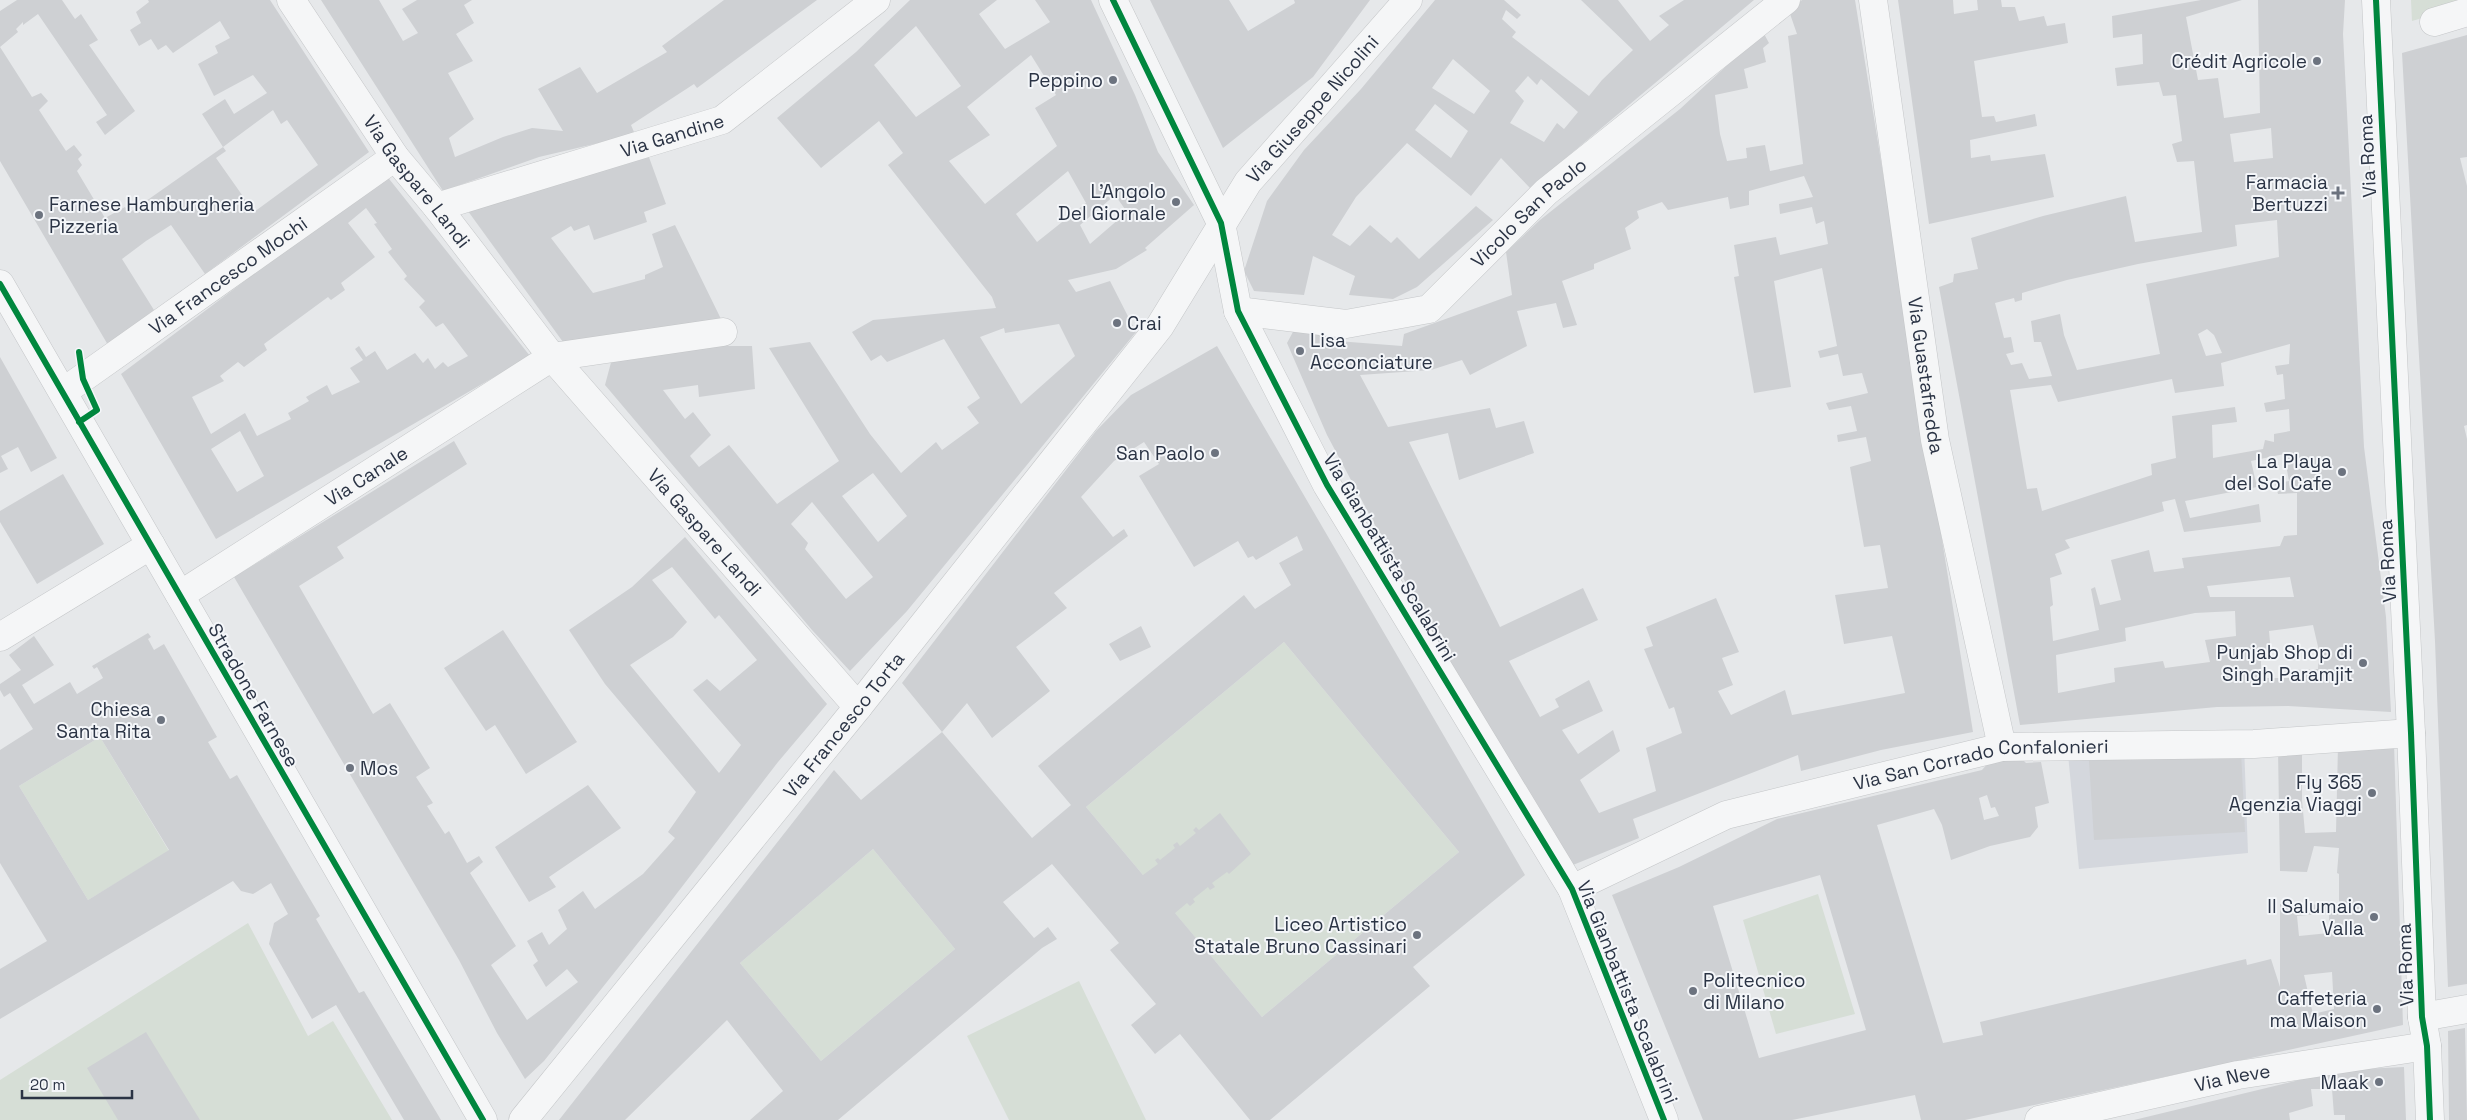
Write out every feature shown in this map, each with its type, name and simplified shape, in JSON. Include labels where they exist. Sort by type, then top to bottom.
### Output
[{"type":"street","name":"Via Gaspare Landi","points":[[291,0],[395,157],[437,207],[552,357],[858,707]]},
{"type":"street","name":"Via Gandine","points":[[437,207],[722,120],[876,0]]},
{"type":"street","name":"Via Gianbattista Scalabrini","points":[[1113,0],[1222,223],[1238,310],[1327,486],[1572,889],[1664,1120]]},
{"type":"street","name":"Via Giuseppe Nicolini","points":[[1160,326],[1248,182],[1408,0]]},
{"type":"street","name":"Vicolo San Paolo","points":[[1238,310],[1346,324],[1429,309],[1546,192],[1786,0]]},
{"type":"street","name":"Via Guastafredda","points":[[1873,0],[1935,440],[2002,747]]},
{"type":"street","name":"Via Roma","points":[[2376,0],[2411,733],[2422,1017],[2427,1046],[2430,1120]]},
{"type":"street","points":[[2434,22],[2467,12]]},
{"type":"street","name":"Via Francesco Mochi","points":[[63,392],[395,157]]},
{"type":"street","name":"Stradone Farnese","points":[[0,284],[483,1120]]},
{"type":"street","name":"Via Francesco Torta","points":[[523,1120],[858,707],[1160,326]]},
{"type":"street","points":[[552,357],[723,332]]},
{"type":"street","name":"Via Canale","points":[[180,595],[552,357]]},
{"type":"street","points":[[0,636],[151,545]]},
{"type":"street","name":"Via San Corrado Confalonieri","points":[[1572,889],[1726,815],[2002,747],[2254,744],[2411,733]]},
{"type":"street","points":[[2422,1017],[2467,1009]]},
{"type":"street","name":"Via Neve","points":[[2039,1120],[2238,1075],[2427,1046]]},
{"type":"shaded area","points":[[2411,0],[2467,0],[2467,5],[2412,21]]},
{"type":"shaded area","points":[[1284,642],[1459,852],[1262,1017],[1086,807]]},
{"type":"shaded area","points":[[100,737],[169,851],[88,900],[19,786]]},
{"type":"shaded area","points":[[2244,744],[2248,853],[2079,869],[2068,754]]},
{"type":"shaded area","points":[[873,849],[955,949],[821,1061],[740,963]]},
{"type":"shaded area","points":[[1818,894],[1855,1014],[1776,1034],[1743,920]]},
{"type":"shaded area","points":[[248,923],[308,1036],[333,1021],[392,1120],[0,1120],[0,1080]]},
{"type":"shaded area","points":[[1079,981],[1146,1120],[1009,1120],[967,1036]]},
{"type":"building","points":[[17,0],[62,0],[75,19],[81,14],[98,40],[89,45],[135,111],[105,135],[96,122],[107,115],[38,14],[23,25],[23,22],[16,29],[18,32],[0,47],[0,11]]},
{"type":"building","points":[[148,0],[270,0],[369,152],[205,274],[171,225],[146,241],[122,259],[154,310],[108,345],[0,161],[0,47],[32,97],[41,93],[48,101],[39,110],[66,151],[74,145],[82,155],[78,159],[82,165],[77,171],[105,218],[125,207],[129,213],[223,147],[202,114],[225,99],[234,114],[267,93],[253,75],[214,96],[198,64],[218,53],[215,46],[230,38],[220,21],[173,53],[166,45],[158,50],[151,39],[139,46],[130,30],[141,23],[136,12],[149,2]],"holes":[[[273,110],[281,124],[287,120],[318,165],[254,212],[216,158],[226,151],[223,147]]]},
{"type":"building","points":[[321,0],[379,0],[403,41],[418,33],[402,9],[417,0],[472,0],[464,5],[474,23],[456,34],[473,61],[448,73],[474,119],[449,138],[455,157],[503,137],[532,128],[563,131],[538,89],[580,67],[597,93],[667,52],[662,46],[724,0],[817,0],[697,88],[694,84],[631,125],[634,132],[624,137],[539,157],[443,191]]},
{"type":"building","points":[[910,0],[997,0],[979,14],[1005,49],[1050,22],[1035,0],[1091,0],[1135,95],[1158,152],[1194,205],[1145,248],[1147,250],[1116,269],[1068,280],[1076,292],[1110,281],[1136,332],[907,611],[850,671],[812,630],[605,385],[613,355],[724,341],[725,346],[752,346],[755,389],[699,397],[698,385],[663,390],[685,419],[693,412],[711,435],[690,456],[699,467],[729,445],[777,504],[839,461],[769,348],[810,342],[870,434],[901,473],[936,442],[942,450],[979,423],[967,407],[980,398],[944,339],[887,362],[881,355],[871,361],[852,332],[873,320],[996,308],[992,297],[888,165],[903,153],[879,121],[821,168],[777,118],[856,52]],"holes":[[[916,26],[961,86],[916,117],[874,65]],[[1031,55],[1056,95],[1035,108],[1057,146],[985,204],[949,161],[990,135],[967,107]],[[1068,171],[1086,203],[1037,242],[1016,214]],[[1115,195],[1127,212],[1090,244],[1080,225]],[[1059,324],[1075,356],[1021,404],[980,337],[1004,328],[1005,333]],[[873,473],[907,516],[878,542],[842,496]],[[812,502],[873,577],[846,599],[805,549],[808,543],[791,524]]]},
{"type":"building","points":[[1150,0],[1229,0],[1248,31],[1295,3],[1294,0],[1370,0],[1313,77],[1223,148]]},
{"type":"building","points":[[1435,0],[1504,0],[1521,15],[1517,19],[1506,10],[1502,19],[1516,32],[1512,37],[1589,96],[1602,80],[1633,50],[1581,0],[1618,0],[1650,41],[1669,25],[1659,16],[1684,0],[1754,0],[1530,188],[1501,158],[1471,196],[1407,143],[1356,197],[1332,235],[1350,246],[1370,225],[1391,243],[1397,237],[1419,259],[1476,206],[1493,220],[1417,287],[1393,299],[1349,295],[1355,276],[1313,256],[1304,295],[1254,291],[1244,271],[1267,201],[1304,150],[1361,89]],"holes":[[[1453,59],[1490,91],[1474,114],[1432,88]],[[1528,76],[1537,85],[1541,79],[1578,112],[1564,129],[1557,123],[1544,142],[1510,123],[1524,101],[1515,91]],[[1435,104],[1468,131],[1451,158],[1415,130]]]},
{"type":"building","points":[[1802,0],[1855,0],[1973,732],[1881,750],[1801,771],[1798,755],[1633,819],[1639,838],[1573,865],[1440,647],[1327,435],[1287,343],[1294,330],[1337,333],[1337,341],[1402,346],[1404,334],[1512,295],[1506,252],[1540,220],[1680,109],[1763,32],[1769,43],[1763,48],[1766,62],[1744,69],[1748,88],[1715,95],[1720,134],[1727,161],[1747,158],[1746,148],[1765,145],[1770,171],[1803,164],[1788,36],[1797,34],[1789,11]],"holes":[[[1804,176],[1813,197],[1779,204],[1780,214],[1812,207],[1816,224],[1824,221],[1828,244],[1780,255],[1776,237],[1734,245],[1739,276],[1734,277],[1754,393],[1791,387],[1774,281],[1822,268],[1837,346],[1818,351],[1820,358],[1838,354],[1843,376],[1862,373],[1868,393],[1826,403],[1829,410],[1851,406],[1857,431],[1837,435],[1838,442],[1866,437],[1871,461],[1850,467],[1864,547],[1880,545],[1888,588],[1835,595],[1844,644],[1892,636],[1905,693],[1792,715],[1785,690],[1731,715],[1718,691],[1733,685],[1722,658],[1739,652],[1716,598],[1646,627],[1653,646],[1644,649],[1669,709],[1674,707],[1682,733],[1646,748],[1656,791],[1599,813],[1580,780],[1620,751],[1613,730],[1578,754],[1562,730],[1603,711],[1589,680],[1555,699],[1559,707],[1540,717],[1509,661],[1598,620],[1583,588],[1500,627],[1409,442],[1448,433],[1459,480],[1534,453],[1524,421],[1496,428],[1490,408],[1388,427],[1360,375],[1431,370],[1462,360],[1470,375],[1527,346],[1517,311],[1556,303],[1563,328],[1577,325],[1562,281],[1594,269],[1594,264],[1631,249],[1625,228],[1639,218],[1637,211],[1662,202],[1668,210],[1728,197],[1730,209],[1749,205],[1749,191]]]},
{"type":"building","points":[[1898,0],[1953,0],[1954,14],[1978,10],[1977,0],[2001,0],[2002,7],[2015,7],[2019,21],[2044,16],[2047,26],[2065,23],[2068,43],[1974,61],[1982,117],[1994,116],[1996,122],[2035,114],[2037,126],[1970,140],[1971,158],[1990,155],[1991,161],[2045,154],[2054,197],[1929,224]]},
{"type":"building","points":[[2201,0],[2242,0],[2186,17],[2198,80],[2218,78],[2224,118],[2260,113],[2258,0],[2345,0],[2343,34],[2364,447],[2386,617],[2391,712],[2288,706],[2217,707],[2020,725],[1939,287],[1953,282],[1954,274],[1978,269],[1971,238],[2043,216],[2126,196],[2135,242],[2202,232],[2194,161],[2177,162],[2172,144],[2182,141],[2176,95],[2163,96],[2159,82],[2117,86],[2115,68],[2143,64],[2142,34],[2113,38],[2112,16]],"holes":[[[2271,128],[2273,158],[2234,162],[2230,134]],[[2277,220],[2279,257],[2146,284],[2160,354],[2077,370],[2064,335],[2060,314],[2031,321],[2034,342],[2041,342],[2052,376],[2029,379],[2022,363],[2011,365],[2006,354],[2014,352],[2011,337],[2004,338],[1995,303],[2014,298],[2015,302],[2022,300],[2022,293],[2067,280],[2138,264],[2237,246],[2235,225]],[[2207,329],[2214,335],[2222,353],[2206,356],[2198,334]],[[2290,344],[2289,364],[2275,366],[2277,375],[2283,374],[2285,399],[2264,403],[2266,412],[2289,409],[2290,431],[2274,434],[2274,442],[2265,440],[2263,449],[2213,458],[2212,425],[2237,422],[2235,407],[2172,416],[2176,458],[2151,464],[2152,475],[2042,511],[2037,488],[2027,489],[2010,390],[2051,385],[2058,402],[2172,379],[2175,393],[2224,386],[2221,363]],[[2284,454],[2289,481],[2275,483],[2278,494],[2297,493],[2297,535],[2284,536],[2280,546],[2182,558],[2184,568],[2154,572],[2149,550],[2111,560],[2121,600],[2100,605],[2095,587],[2091,589],[2099,630],[2053,641],[2050,607],[2053,605],[2050,578],[2062,574],[2055,554],[2070,548],[2065,540],[2164,511],[2162,502],[2175,499],[2184,532],[2261,522],[2259,504],[2190,518],[2185,501],[2257,487],[2251,461]],[[2290,577],[2294,597],[2210,597],[2207,586]],[[2235,611],[2236,636],[2205,640],[2210,662],[2165,668],[2163,661],[2114,668],[2115,682],[2058,693],[2056,655],[2126,641],[2125,628],[2195,613]],[[2313,625],[2319,651],[2318,669],[2295,670],[2297,678],[2261,678],[2261,658],[2271,653],[2269,631]]]},
{"type":"building","points":[[2467,35],[2467,157],[2460,158],[2467,186],[2467,425],[2464,426],[2467,439],[2467,984],[2448,987],[2435,641],[2402,53]]},
{"type":"building","points":[[646,149],[666,204],[644,212],[647,222],[594,240],[589,225],[574,231],[571,226],[551,238],[593,293],[645,279],[645,275],[663,267],[652,234],[675,225],[721,319],[563,342],[465,207]]},
{"type":"building","points":[[386,175],[530,356],[216,539],[121,374]],"holes":[[[366,208],[377,223],[374,224],[392,249],[388,252],[407,276],[404,279],[425,301],[419,307],[436,327],[443,323],[468,356],[448,367],[443,362],[435,369],[428,358],[423,363],[415,353],[387,370],[375,351],[366,357],[359,346],[355,349],[363,360],[350,368],[360,382],[332,395],[327,385],[306,397],[309,401],[288,413],[291,419],[257,436],[245,413],[211,434],[192,397],[224,381],[220,376],[238,362],[244,367],[267,350],[264,344],[328,297],[331,300],[345,290],[341,283],[375,257],[348,223]],[[240,431],[264,476],[237,492],[211,449]]]},
{"type":"building","points":[[1217,346],[1525,875],[1413,967],[1430,986],[1270,1120],[1250,1120],[1180,1034],[1155,1054],[1131,1025],[1156,1004],[1110,950],[1119,943],[1052,864],[1003,902],[1034,938],[1048,927],[1057,939],[1042,948],[838,1120],[750,1120],[783,1091],[727,1020],[625,1120],[559,1120],[834,770],[861,800],[942,732],[902,683],[1096,431],[1131,395]],"holes":[[[1144,442],[1159,464],[1139,476],[1194,567],[1238,541],[1248,558],[1253,556],[1256,560],[1297,536],[1303,550],[1279,563],[1291,585],[1255,609],[1244,595],[1038,766],[1071,805],[1032,838],[942,732],[967,703],[992,738],[1050,691],[1016,647],[1067,608],[1054,593],[1128,536],[1124,529],[1113,537],[1081,497],[1114,461]],[[1284,642],[1459,852],[1262,1017],[1175,913],[1187,903],[1190,906],[1195,902],[1193,899],[1208,887],[1210,890],[1215,887],[1212,883],[1227,872],[1229,874],[1251,854],[1220,813],[1199,830],[1196,827],[1193,830],[1196,833],[1180,846],[1177,842],[1173,845],[1175,848],[1160,860],[1158,858],[1155,860],[1158,864],[1143,875],[1086,807]],[[873,849],[955,949],[821,1061],[740,963]]]},
{"type":"building","points":[[0,357],[57,458],[31,472],[18,447],[1,456],[8,469],[0,473]]},
{"type":"building","points":[[454,441],[467,464],[337,547],[344,558],[299,586],[373,714],[390,703],[430,768],[416,777],[433,803],[427,806],[445,834],[449,831],[467,863],[479,856],[483,862],[470,873],[516,946],[491,965],[527,1020],[578,982],[567,969],[546,987],[533,965],[538,961],[527,941],[542,932],[549,945],[567,929],[558,910],[583,891],[595,909],[643,874],[675,838],[668,832],[696,792],[605,684],[569,630],[632,587],[685,537],[827,704],[778,762],[661,914],[544,1061],[525,1079],[497,1033],[459,960],[234,577]],"holes":[[[672,567],[715,619],[719,615],[757,660],[720,691],[707,679],[693,690],[741,745],[719,773],[630,665],[673,637],[687,622],[652,580]]]},
{"type":"building","points":[[63,474],[104,544],[37,584],[0,522],[0,511]]},
{"type":"building","points":[[1141,626],[1151,647],[1120,661],[1109,644]]},
{"type":"building","points":[[503,630],[577,742],[526,774],[495,725],[486,731],[444,668]]},
{"type":"building","points":[[148,633],[151,637],[148,639],[154,650],[164,644],[217,737],[208,742],[230,779],[237,775],[320,916],[316,919],[359,993],[364,991],[441,1120],[404,1120],[336,1005],[312,1019],[269,944],[274,923],[288,914],[271,883],[253,894],[241,891],[233,881],[0,1019],[0,969],[47,941],[0,863],[0,750],[33,729],[10,693],[4,697],[0,690],[0,684],[21,670],[9,655],[34,636],[54,665],[22,685],[34,704],[70,682],[77,694],[103,678],[97,667],[94,669],[92,666]],"holes":[[[100,737],[169,850],[88,900],[19,786]]]},
{"type":"building","points":[[2394,743],[2403,1025],[1965,1120],[1921,1120],[1915,1095],[1792,1120],[1703,1120],[1612,895],[1679,867],[1777,819],[1982,770],[1989,762],[2021,758],[2026,763],[2041,762],[2049,803],[2035,807],[2038,827],[2030,837],[1990,846],[1951,860],[1942,825],[1934,809],[1877,825],[1943,1043],[1983,1035],[1980,1022],[2246,959],[2247,965],[2271,959],[2280,987],[2280,904],[2339,905],[2339,874],[2337,873],[2339,848],[2314,846],[2307,872],[2280,871],[2278,749],[2302,747],[2302,800],[2305,833],[2336,832],[2338,746]],"holes":[[[1987,795],[1991,808],[1995,807],[1999,816],[1984,820],[1979,798]],[[1820,875],[1866,1030],[1759,1058],[1713,906]],[[2329,913],[2329,933],[2299,936],[2297,916]],[[2332,972],[2334,1009],[2313,1014],[2304,975]]]},
{"type":"building","points":[[2241,751],[2245,832],[2094,840],[2089,761]]},
{"type":"building","points":[[588,785],[621,828],[549,877],[556,887],[529,902],[495,847]]},
{"type":"building","points":[[2465,1028],[2467,1120],[2449,1120],[2448,1031]]},
{"type":"building","points":[[146,1032],[200,1120],[118,1120],[87,1068]]},
{"type":"building","points":[[2404,1067],[2406,1120],[2345,1120],[2345,1115],[2334,1115],[2332,1089],[2311,1089],[2313,1106],[2289,1113],[2290,1120],[2134,1120],[2341,1070]]},
{"type":"cycle path","points":[[1113,0],[1221,223],[1238,311],[1327,485],[1572,889],[1664,1120]]},
{"type":"cycle path","points":[[2376,0],[2411,733],[2422,1017],[2427,1046],[2430,1120]]},
{"type":"cycle path","points":[[0,284],[483,1120]]},
{"type":"cycle path","points":[[79,352],[83,379],[97,410],[79,422]]},
{"type":"place","name":"Crédit Agricole","points":[[2317,61]]},
{"type":"place","name":"Peppino","points":[[1113,80]]},
{"type":"place","name":"Farmacia Bertuzzi","points":[[2338,193]]},
{"type":"place","name":"L'Angolo Del Giornale","points":[[1176,202]]},
{"type":"place","name":"Farnese Hamburgheria Pizzeria","points":[[39,215]]},
{"type":"place","name":"Crai","points":[[1117,323]]},
{"type":"place","name":"Lisa Acconciature","points":[[1300,351]]},
{"type":"place","name":"San Paolo","points":[[1215,453]]},
{"type":"place","name":"La Playa del Sol Cafe","points":[[2342,472]]},
{"type":"place","name":"Punjab Shop di Singh Paramjit","points":[[2363,663]]},
{"type":"place","name":"Chiesa Santa Rita","points":[[161,720]]},
{"type":"place","name":"Mos","points":[[350,768]]},
{"type":"place","name":"Fly 365 Agenzia Viaggi","points":[[2372,793]]},
{"type":"place","name":"Il Salumaio Valla","points":[[2374,917]]},
{"type":"place","name":"Liceo Artistico Statale Bruno Cassinari","points":[[1417,935]]},
{"type":"place","name":"Politecnico di Milano","points":[[1693,991]]},
{"type":"place","name":"Caffeteria ma Maison","points":[[2377,1009]]},
{"type":"place","name":"Maak","points":[[2379,1082]]}]
